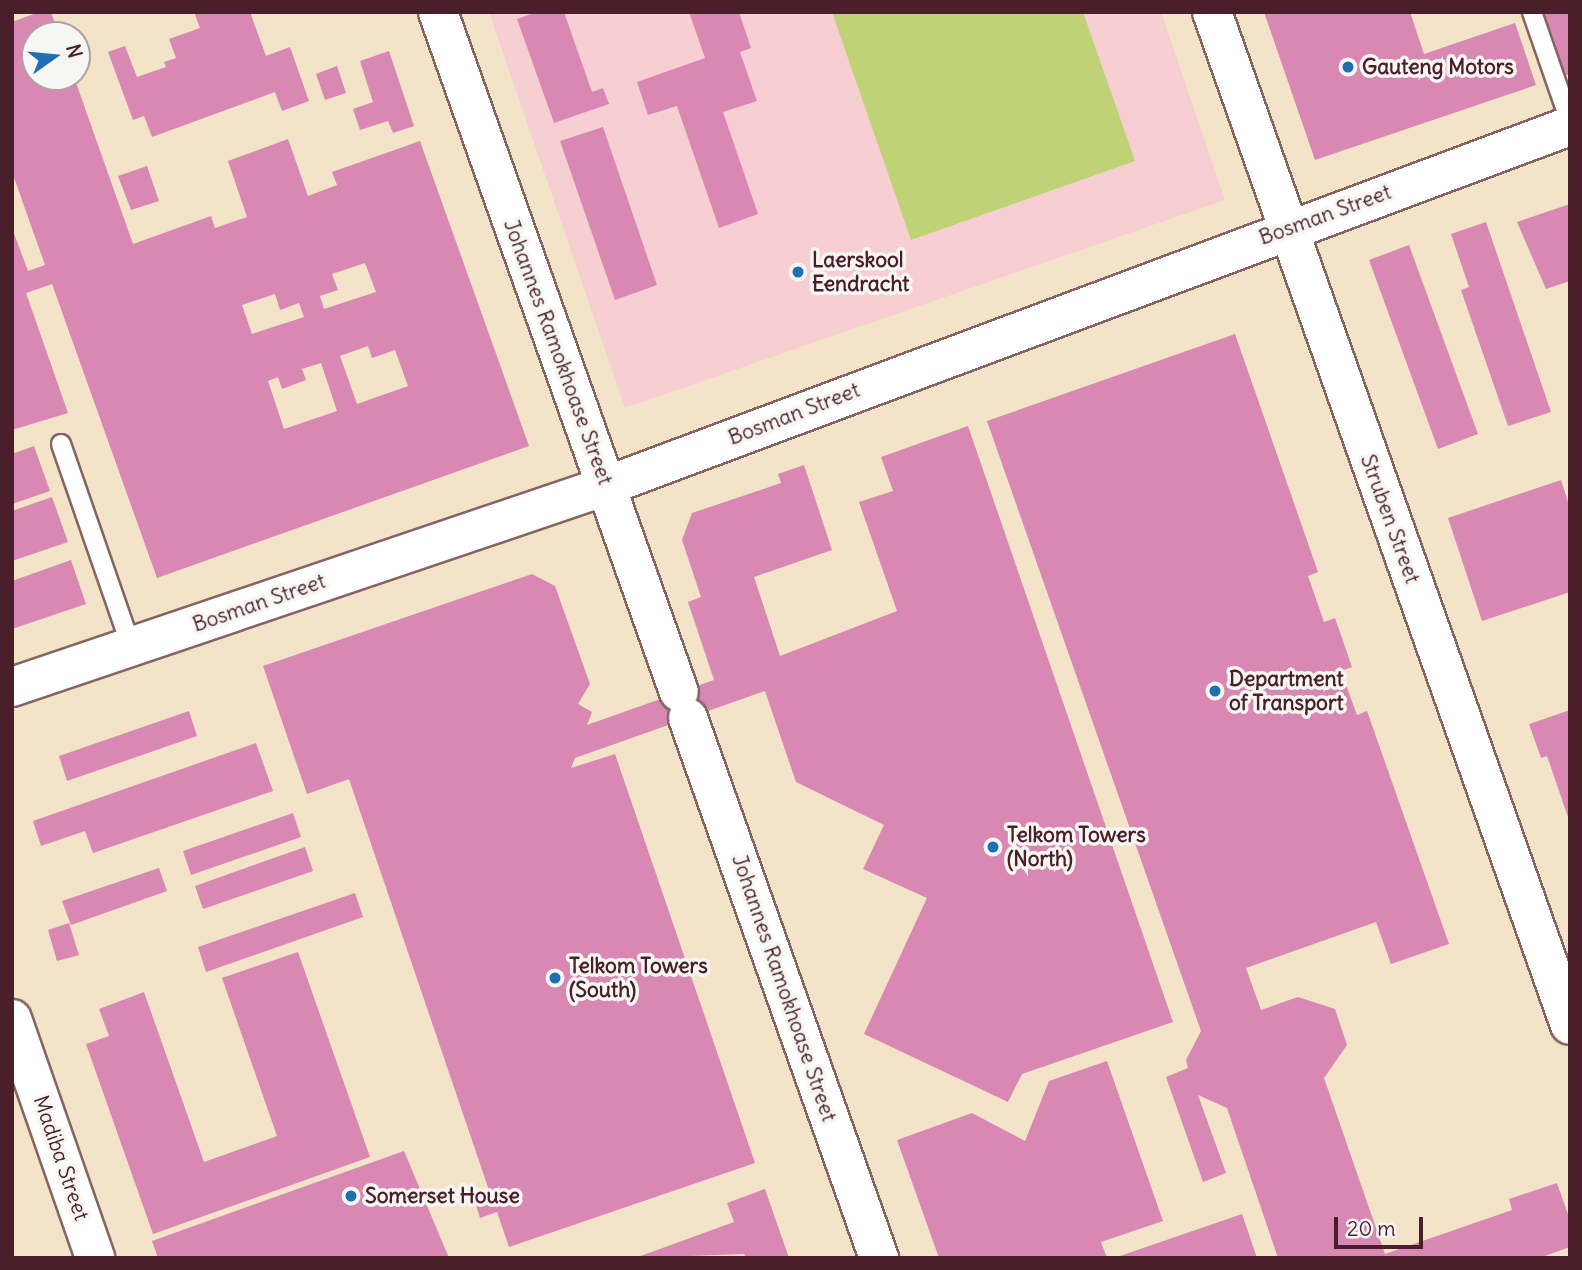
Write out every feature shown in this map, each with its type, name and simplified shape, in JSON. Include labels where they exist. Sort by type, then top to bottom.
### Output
[{"type":"main road","name":"Johannes Ramokhoase Street","points":[[438,12],[879,1258]]},
{"type":"main road","name":"Struben Street","points":[[1212,12],[1570,1025]]},
{"type":"main road","name":"Bosman Street","points":[[12,687],[606,486],[1287,228],[1570,124]]},
{"type":"main road","name":"Madiba Street","points":[[12,1019],[95,1258]]},
{"type":"lane","points":[[1532,12],[1570,124]]},
{"type":"lane","points":[[61,444],[131,646]]},
{"type":"shaded area","name":"Laerskool Eendracht","points":[[489,12],[1161,12],[1225,200],[625,408]]},
{"type":"green space","points":[[832,12],[1083,12],[1135,161],[911,240]]},
{"type":"building","points":[[39,12],[51,12],[54,21],[21,21],[21,91],[79,91],[133,244],[211,216],[215,228],[247,217],[228,161],[288,139],[308,196],[337,185],[332,172],[420,141],[529,446],[157,578],[52,284],[26,293],[68,413],[12,430],[12,228],[28,271],[45,265],[12,172],[12,22]],"holes":[[[365,263],[376,292],[324,309],[320,296],[338,290],[332,274]],[[275,294],[280,310],[299,303],[304,317],[252,334],[242,305]],[[368,346],[372,358],[395,350],[408,386],[357,404],[340,356]],[[321,363],[337,411],[284,429],[268,381],[278,377],[282,389],[306,380],[302,369]]]},
{"type":"building","points":[[194,12],[250,12],[266,56],[290,47],[309,101],[282,111],[275,92],[152,137],[144,116],[133,120],[108,52],[125,46],[137,77],[166,67],[164,62],[176,58],[169,39],[200,28]]},
{"type":"building","points":[[537,12],[564,12],[592,92],[603,88],[609,104],[554,123],[517,19]]},
{"type":"building","points":[[689,12],[739,12],[751,48],[740,52],[757,101],[723,112],[758,214],[719,228],[677,106],[648,115],[637,82],[705,58]]},
{"type":"building","points":[[1264,12],[1410,12],[1424,54],[1515,23],[1536,85],[1315,160]]},
{"type":"building","points":[[1535,12],[1570,12],[1570,74],[1557,78]]},
{"type":"building","points":[[389,51],[414,126],[393,133],[388,121],[360,130],[353,109],[373,102],[360,61]]},
{"type":"building","points":[[337,66],[346,93],[325,100],[316,74]]},
{"type":"building","points":[[603,127],[657,285],[615,300],[560,141]]},
{"type":"building","points":[[147,166],[159,201],[131,210],[118,176]]},
{"type":"building","points":[[1570,204],[1570,281],[1546,289],[1517,222]]},
{"type":"building","points":[[1486,222],[1551,412],[1508,426],[1461,290],[1469,287],[1451,234]]},
{"type":"building","points":[[1409,245],[1478,434],[1438,449],[1369,260]]},
{"type":"building","name":"Department of Transport","points":[[1235,334],[1318,572],[1308,576],[1324,622],[1335,618],[1352,667],[1341,671],[1357,715],[1367,711],[1449,944],[1391,964],[1376,922],[1246,968],[1261,1010],[1298,997],[1335,1009],[1347,1045],[1324,1078],[1385,1254],[1512,1210],[1509,1199],[1557,1183],[1570,1220],[1570,1247],[1539,1258],[1278,1258],[1227,1108],[1198,1095],[1226,1173],[1203,1182],[1166,1077],[1188,1068],[1186,1060],[1201,1031],[987,421]]},
{"type":"building","points":[[968,426],[1173,1022],[1022,1074],[1008,1102],[864,1034],[927,898],[863,869],[884,825],[796,782],[765,691],[575,758],[571,768],[615,754],[755,1163],[509,1247],[497,1212],[480,1218],[476,1205],[492,1199],[349,779],[307,794],[263,666],[532,574],[555,586],[590,684],[578,704],[592,712],[587,725],[714,680],[688,602],[701,597],[682,540],[692,513],[781,483],[778,474],[804,465],[832,550],[754,577],[780,656],[897,611],[859,502],[893,491],[881,457]]},
{"type":"building","points":[[34,446],[50,491],[12,504],[12,454]]},
{"type":"building","points":[[1561,480],[1570,508],[1570,592],[1482,621],[1448,518]]},
{"type":"building","points":[[52,497],[68,542],[12,561],[12,511]]},
{"type":"building","points":[[71,560],[86,604],[12,629],[12,581]]},
{"type":"building","points":[[1570,710],[1569,820],[1547,756],[1541,758],[1529,724]]},
{"type":"building","points":[[189,711],[197,736],[67,781],[59,756]]},
{"type":"building","points":[[256,743],[273,791],[93,853],[85,831],[41,846],[33,821]]},
{"type":"building","points":[[293,813],[301,837],[191,875],[183,851]]},
{"type":"building","points":[[305,847],[313,871],[203,909],[195,886]]},
{"type":"building","points":[[159,868],[167,891],[71,925],[62,901]]},
{"type":"building","points":[[355,893],[363,917],[206,972],[198,947]]},
{"type":"building","points":[[69,923],[79,955],[57,961],[48,930]]},
{"type":"building","points":[[298,952],[370,1157],[153,1234],[86,1044],[109,1036],[99,1009],[144,992],[204,1162],[277,1136],[222,978]]},
{"type":"building","points":[[1107,1061],[1163,1221],[1101,1242],[1107,1258],[939,1258],[897,1140],[972,1113],[1025,1141],[1049,1081]]},
{"type":"building","name":"Somerset House","points":[[404,1151],[449,1258],[158,1258],[152,1241]]},
{"type":"building","points":[[765,1189],[789,1258],[746,1258],[744,1254],[635,1258],[734,1222],[727,1203]]},
{"type":"building","points":[[1242,1214],[1257,1258],[1117,1258],[1117,1257]]},
{"type":"place","name":"Gauteng Motors","points":[[1348,67]]},
{"type":"place","name":"Laerskool Eendracht","points":[[798,272]]},
{"type":"place","name":"Department of Transport","points":[[1215,691]]},
{"type":"place","name":"Telkom Towers (North)","points":[[993,847]]},
{"type":"place","name":"Telkom Towers (South)","points":[[555,978]]},
{"type":"place","name":"Somerset House","points":[[351,1196]]}]
